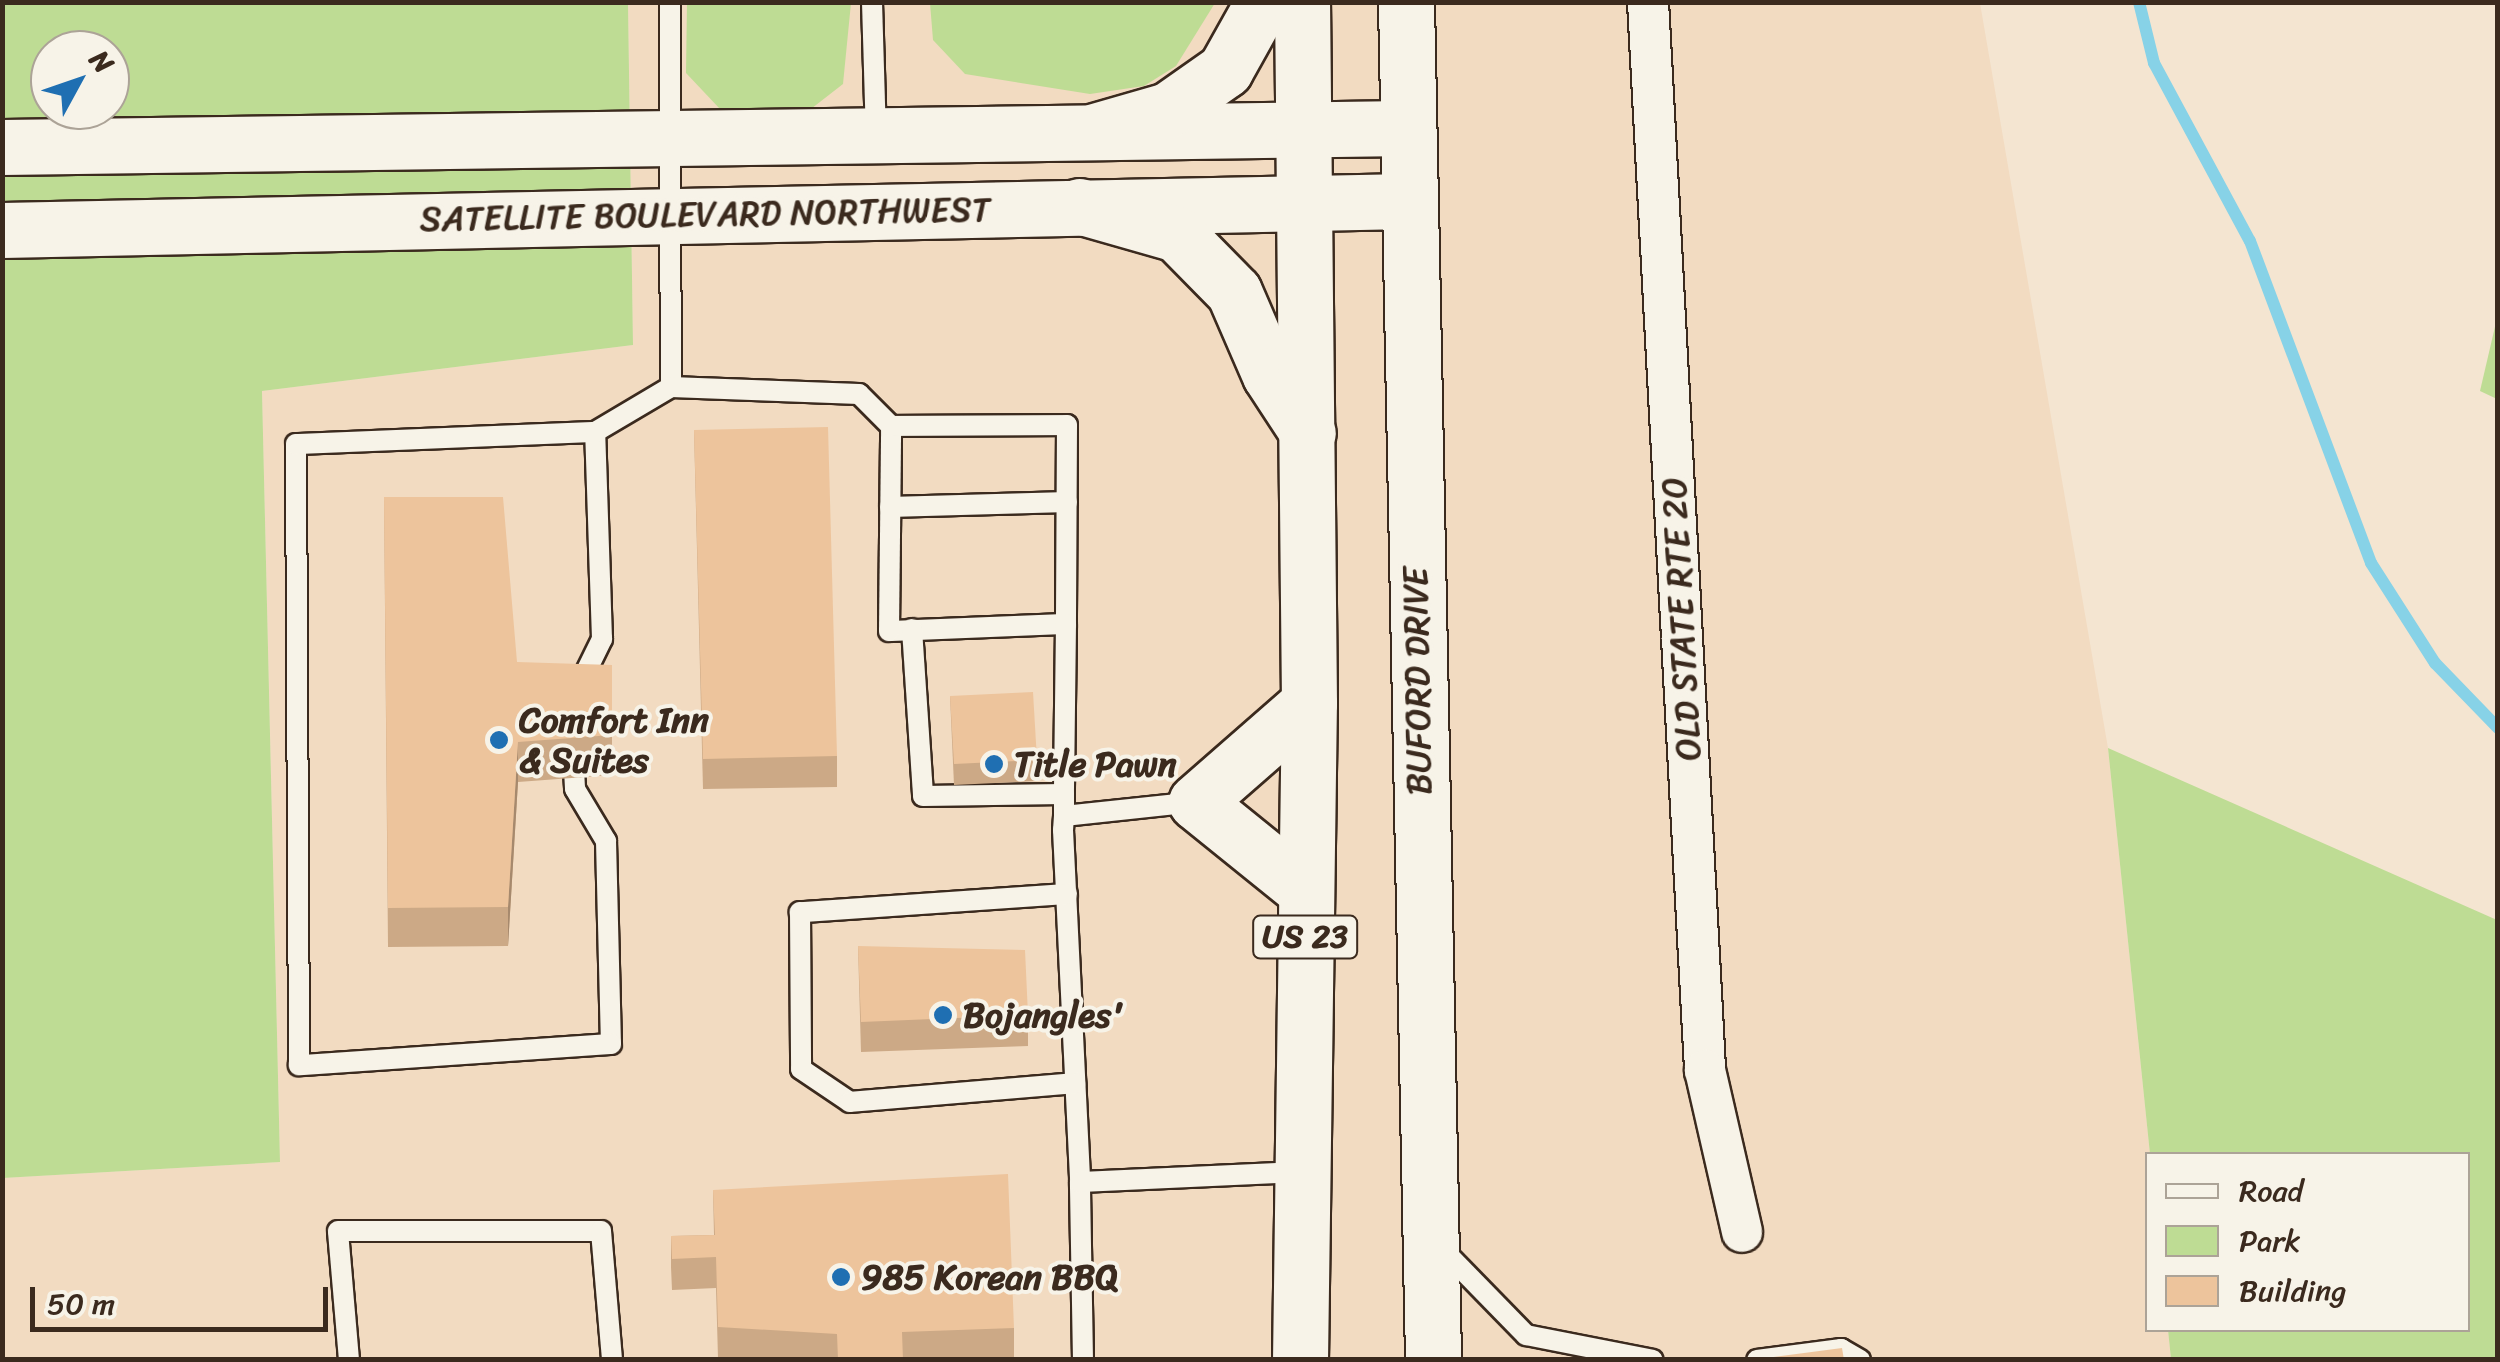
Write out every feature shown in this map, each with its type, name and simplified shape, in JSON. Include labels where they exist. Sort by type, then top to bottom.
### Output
[{"type":"main road","points":[[1095,131],[1168,110],[1224,70],[1263,2]]},
{"type":"main road","name":"US 23","points":[[1300,1360],[1309,703],[1302,2]]},
{"type":"main road","name":"BUFORD DRIVE","points":[[1406,2],[1433,1360]]},
{"type":"main road","points":[[2,147],[1407,128]]},
{"type":"main road","name":"SATELLITE BOULEVARD NORTHWEST","points":[[2,230],[1408,201]]},
{"type":"main road","points":[[1079,206],[1177,234],[1234,292],[1270,375],[1308,432]]},
{"type":"main road","points":[[1306,891],[1196,802],[1269,748],[1309,703]]},
{"type":"street","name":"OLD STATE RTE 20","points":[[1648,2],[1705,1070],[1742,1232]]},
{"type":"lane","points":[[670,2],[674,215],[671,387]]},
{"type":"lane","points":[[872,2],[876,134]]},
{"type":"lane","points":[[595,432],[602,639],[571,714],[576,789],[606,840],[611,1044],[298,1065],[296,444],[595,432],[671,387],[859,394],[891,426],[1067,425],[1064,816],[1080,1182],[1083,1360]]},
{"type":"lane","points":[[891,426],[889,631],[1066,624]]},
{"type":"lane","points":[[890,508],[1067,502]]},
{"type":"lane","points":[[912,630],[923,796],[1064,794]]},
{"type":"lane","points":[[1064,816],[1196,802]]},
{"type":"lane","points":[[1066,894],[800,912],[801,1069],[850,1102],[1076,1083]]},
{"type":"lane","points":[[1080,1182],[1302,1172]]},
{"type":"lane","points":[[349,1360],[338,1231],[601,1231],[612,1360]]},
{"type":"lane","points":[[1433,1238],[1526,1334],[1653,1360]]},
{"type":"lane","points":[[1757,1360],[1841,1349],[1860,1360]]},
{"type":"shaded area","points":[[628,3],[1980,3],[2108,748],[2150,1152],[2145,1152],[2145,1332],[2168,1332],[2171,1359],[3,1360],[3,1178],[280,1162],[262,391],[633,345]]},
{"type":"green space","points":[[930,2],[1215,3],[1176,66],[1144,86],[1090,94],[965,74],[933,40]]},
{"type":"green space","points":[[3,3],[628,3],[633,345],[262,391],[280,1162],[3,1178]]},
{"type":"green space","points":[[687,3],[851,3],[843,84],[807,112],[720,109],[686,73]]},
{"type":"green space","points":[[2497,318],[2497,399],[2480,391]]},
{"type":"green space","points":[[2108,748],[2497,920],[2497,1359],[2171,1359],[2168,1332],[2470,1332],[2470,1152],[2150,1152]]},
{"type":"building","points":[[828,427],[837,756],[703,759],[694,430]]},
{"type":"building","name":"Comfort Inn & Suites","points":[[384,497],[503,497],[517,662],[612,665],[612,735],[518,742],[508,907],[388,908]]},
{"type":"building","name":"Title Pawn","points":[[1033,692],[1037,760],[954,764],[950,696]]},
{"type":"building","points":[[858,946],[1025,950],[1028,1015],[861,1022]]},
{"type":"building","name":"985 Korean BBQ","points":[[1008,1174],[1014,1328],[902,1332],[903,1360],[838,1360],[837,1334],[718,1327],[716,1257],[672,1259],[671,1236],[715,1235],[713,1190]]},
{"type":"building","points":[[1842,1348],[1844,1360],[1766,1360],[1766,1358]]},
{"type":"waterway","points":[[2139,2],[2154,63],[2250,241],[2371,563],[2435,663],[2498,728]]},
{"type":"place","name":"Comfort Inn & Suites","points":[[499,740]]},
{"type":"place","name":"Title Pawn","points":[[994,764]]},
{"type":"place","name":"Bojangles'","points":[[943,1015]]},
{"type":"place","name":"985 Korean BBQ","points":[[841,1277]]}]
